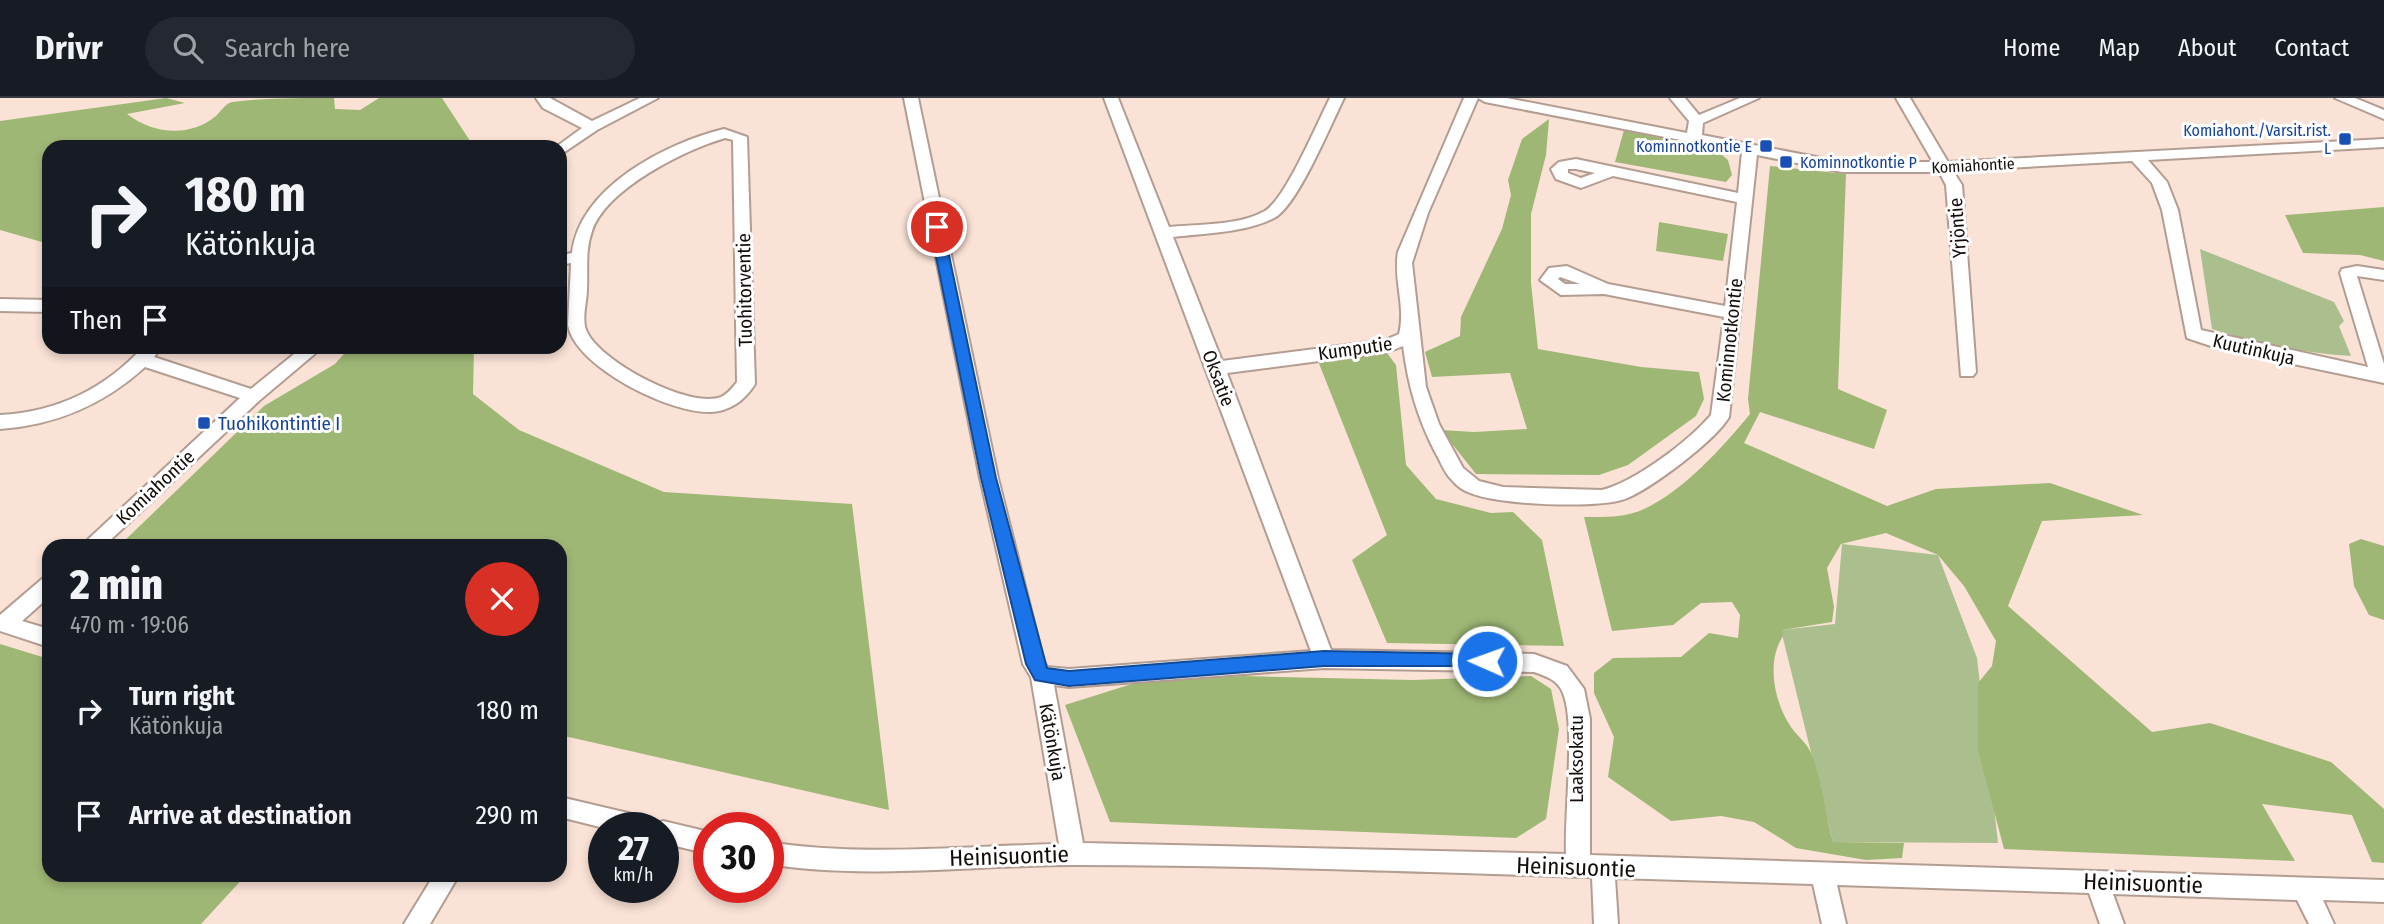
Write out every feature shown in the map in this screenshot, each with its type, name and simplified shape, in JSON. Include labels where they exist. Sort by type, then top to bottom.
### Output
[{"type":"street","points":[[543,98],[548,105],[592,127]]},
{"type":"street","points":[[567,146],[592,127],[651,98]]},
{"type":"street","name":"Kätönkuja","points":[[911,98],[989,478],[1034,664],[1041,675],[1073,854]]},
{"type":"street","name":"Oksatie","points":[[1111,98],[1165,233],[1176,271],[1216,368],[1324,659]]},
{"type":"street","points":[[1165,233],[1254,220],[1273,213],[1287,195],[1337,98]]},
{"type":"street","name":"Kumputie","points":[[1216,368],[1400,342],[1410,330],[1402,285],[1406,254],[1471,98]]},
{"type":"street","name":"Komiahontie","points":[[1485,98],[1842,167],[1944,167],[2384,143]]},
{"type":"street","points":[[1677,98],[1696,121],[1695,139]]},
{"type":"street","points":[[1696,121],[1752,98]]},
{"type":"street","name":"Yrjöntie","points":[[1903,98],[1954,185],[1967,372]]},
{"type":"street","points":[[2342,98],[2384,115]]},
{"type":"street","name":"Tuohitorventie","points":[[724,133],[740,137],[746,384],[727,402],[699,405],[637,384],[593,355],[577,331],[581,256],[584,231],[590,220],[647,168],[706,138],[724,133]]},
{"type":"street","name":"Kominnotkontie","points":[[1410,330],[1417,387],[1430,424],[1456,473],[1473,487],[1503,494],[1602,497],[1620,493],[1640,482],[1710,429],[1720,417],[1750,150]]},
{"type":"street","name":"Kuutinkuja","points":[[2135,155],[2159,182],[2170,210],[2193,334],[2217,342],[2381,377],[2348,273],[2357,271],[2384,275]]},
{"type":"street","points":[[1611,172],[1743,199]]},
{"type":"street","points":[[567,259],[581,256]]},
{"type":"street","points":[[1604,289],[1733,313]]},
{"type":"street","points":[[0,304],[42,306]]},
{"type":"street","points":[[0,422],[32,420],[75,406],[110,389],[147,354]]},
{"type":"street","points":[[150,354],[254,396]]},
{"type":"street","name":"Komiahontie","points":[[99,539],[254,396],[306,354]]},
{"type":"street","points":[[3,624],[42,591]]},
{"type":"street","points":[[3,624],[42,636]]},
{"type":"street","name":"Laaksokatu","points":[[1041,675],[1069,678],[1324,659],[1534,663],[1560,672],[1573,689],[1579,719],[1576,824],[1578,867]]},
{"type":"street","points":[[567,809],[588,814]]},
{"type":"street","name":"Heinisuontie","points":[[784,856],[906,859],[1073,854],[1315,858],[2384,891]]},
{"type":"street","points":[[1603,868],[1606,924]]},
{"type":"street","points":[[1822,874],[1833,924]]},
{"type":"street","points":[[2097,881],[2112,924]]},
{"type":"street","points":[[416,924],[443,882]]},
{"type":"street","points":[[2304,889],[2322,924]]},
{"type":"green space","points":[[166,98],[185,103],[127,114],[148,126],[171,131],[194,128],[205,123],[232,102],[334,98],[335,109],[360,110],[379,98],[442,98],[469,140],[42,140],[42,242],[0,230],[0,121]]},
{"type":"green space","points":[[1549,119],[1546,155],[1531,214],[1531,283],[1538,349],[1641,367],[1699,372],[1704,399],[1696,416],[1628,465],[1599,475],[1476,474],[1441,430],[1474,432],[1527,429],[1510,373],[1432,377],[1425,352],[1460,336],[1461,317],[1502,229],[1511,195],[1508,180],[1522,139]]},
{"type":"green space","points":[[1624,130],[1716,150],[1728,160],[1732,175],[1726,182],[1615,162]]},
{"type":"green space","points":[[1770,166],[1846,174],[1838,389],[1887,410],[1874,449],[1760,412],[1744,443],[1887,506],[1936,489],[2050,483],[2143,515],[2042,521],[2008,606],[2152,732],[2210,723],[2331,762],[2384,809],[2384,863],[2372,862],[2352,815],[2262,804],[2295,861],[2004,849],[1978,750],[1978,683],[1992,666],[1996,641],[1964,586],[1938,555],[1886,533],[1841,544],[1827,568],[1834,607],[1832,622],[1782,630],[1783,636],[1775,658],[1774,682],[1785,717],[1809,749],[1815,764],[1833,842],[1904,843],[1902,858],[1866,860],[1796,848],[1754,822],[1721,816],[1671,821],[1608,777],[1614,737],[1594,693],[1594,673],[1613,658],[1681,657],[1709,633],[1738,638],[1740,615],[1732,602],[1701,603],[1673,625],[1612,631],[1584,517],[1629,514],[1658,501],[1702,467],[1750,414],[1748,399]]},
{"type":"green space","points":[[2384,207],[2384,261],[2360,255],[2303,253],[2285,215]]},
{"type":"green space","points":[[1659,222],[1728,234],[1723,261],[1656,251]]},
{"type":"green space","points":[[2200,249],[2334,302],[2344,321],[2339,326],[2351,356],[2281,347],[2212,329]]},
{"type":"green space","points":[[1387,353],[1396,365],[1406,465],[1436,499],[1491,513],[1513,512],[1542,540],[1564,646],[1387,643],[1352,560],[1387,535],[1318,361]]},
{"type":"green space","points":[[344,354],[474,354],[473,394],[519,430],[664,492],[852,504],[889,810],[567,737],[567,539],[126,539],[264,406],[335,364]]},
{"type":"green space","points":[[2361,539],[2384,546],[2384,620],[2369,615],[2354,586],[2349,544]]},
{"type":"green space","points":[[1842,544],[1938,555],[1977,658],[1998,843],[1833,842],[1781,630],[1835,624]]},
{"type":"green space","points":[[0,644],[42,657],[42,882],[240,882],[201,924],[0,924]]},
{"type":"green space","points":[[1243,676],[1412,680],[1531,676],[1551,689],[1559,729],[1546,819],[1516,838],[1110,822],[1065,705],[1135,683]]},
{"type":"place","name":"Komiahont./Varsit.rist. L","points":[[2345,139]]},
{"type":"place","name":"Kominnotkontie E","points":[[1766,146]]},
{"type":"place","name":"Kominnotkontie P","points":[[1786,162]]},
{"type":"place","name":"Tuohikontintie I","points":[[204,423]]},
{"type":"route","points":[[937,227],[989,478],[1034,664],[1041,675],[1069,678],[1324,659],[1487,661]]}]
